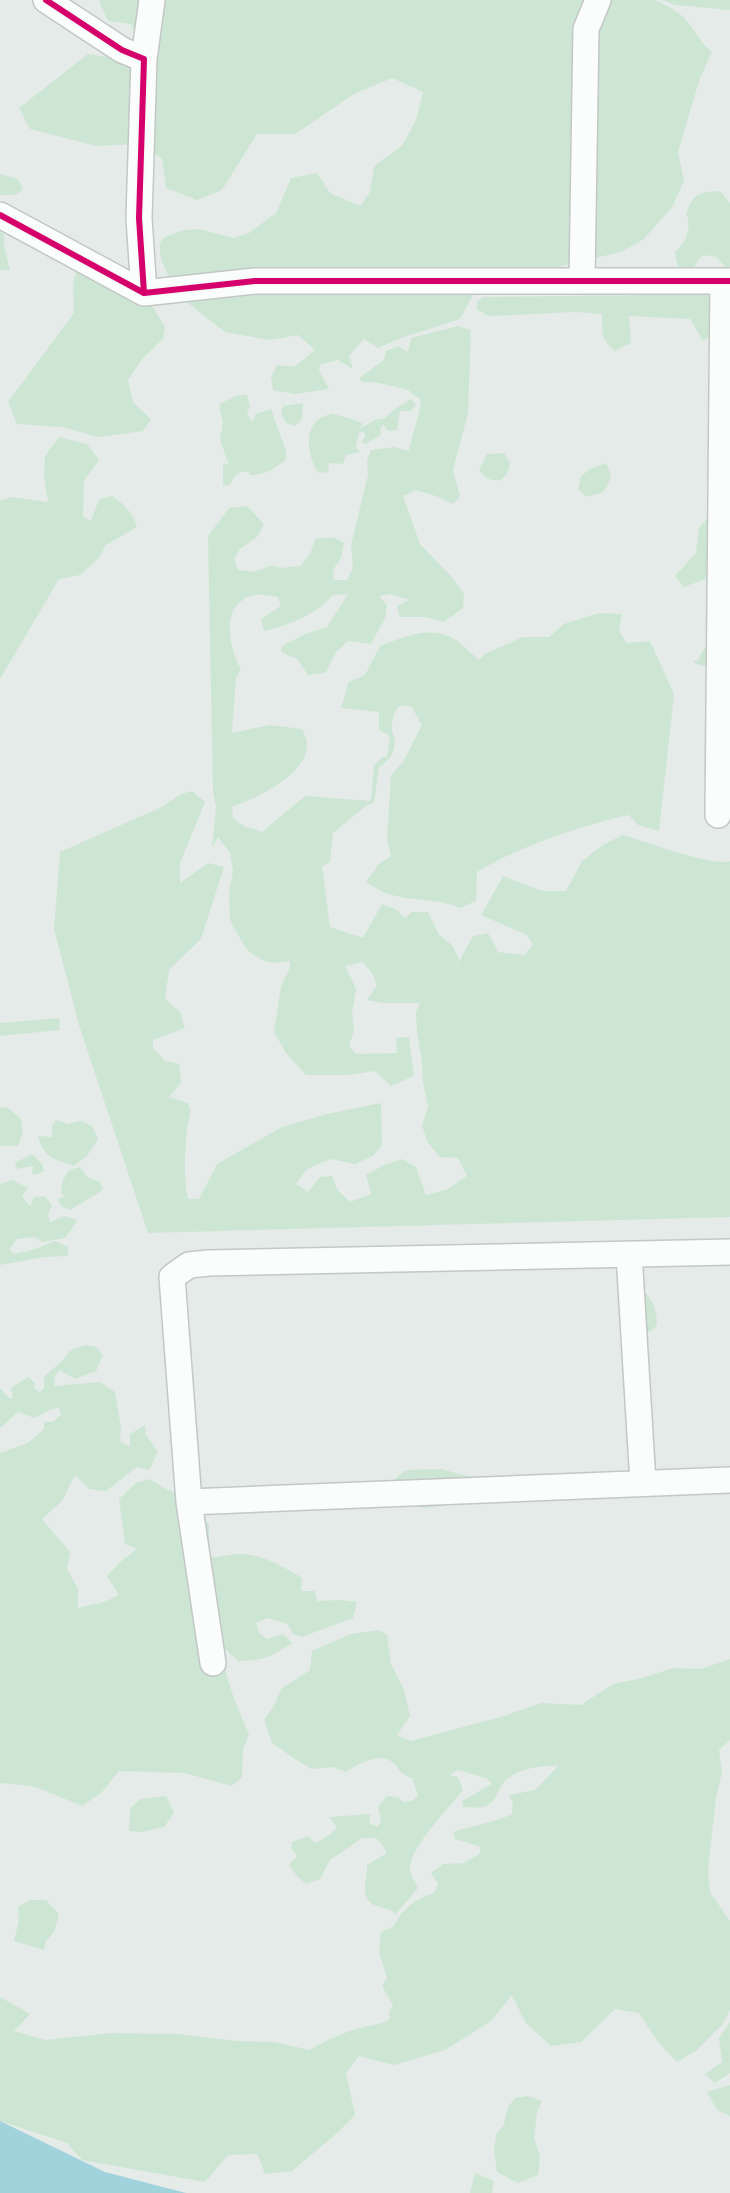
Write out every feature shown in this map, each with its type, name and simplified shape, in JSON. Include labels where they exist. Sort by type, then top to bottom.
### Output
[{"type":"street","points":[[46,0],[122,50],[144,60]]},
{"type":"street","points":[[144,293],[139,218],[144,60],[152,0]]},
{"type":"street","points":[[582,281],[586,29],[598,0]]},
{"type":"street","points":[[0,215],[144,293],[255,281],[727,281],[718,815]]},
{"type":"street","points":[[213,1663],[189,1502],[172,1277],[189,1265],[730,1252]]},
{"type":"street","points":[[629,1254],[643,1483]]},
{"type":"street","points":[[189,1502],[730,1480]]},
{"type":"green space","points":[[101,0],[655,0],[682,16],[712,52],[700,78],[678,152],[684,181],[672,207],[644,239],[621,252],[526,274],[476,290],[460,319],[404,337],[378,348],[364,339],[349,356],[353,369],[338,360],[321,364],[319,370],[329,389],[295,394],[273,390],[271,377],[277,365],[294,367],[315,350],[298,335],[270,340],[225,332],[179,296],[160,256],[160,243],[163,238],[183,230],[199,229],[233,238],[249,233],[276,213],[291,178],[317,173],[330,193],[360,206],[370,192],[374,166],[402,146],[416,120],[423,92],[392,78],[354,94],[295,134],[257,134],[222,190],[197,200],[166,188],[162,158],[138,144],[96,146],[30,129],[19,108],[88,54],[136,62],[139,45],[131,24],[108,21],[99,2]]},
{"type":"green space","points":[[662,0],[730,0],[730,10],[675,5]]},
{"type":"green space","points":[[0,174],[18,179],[23,190],[15,195],[0,195]]},
{"type":"green space","points":[[720,191],[730,203],[730,284],[726,268],[717,257],[703,255],[692,271],[679,271],[675,252],[682,245],[687,235],[689,224],[686,214],[691,202],[702,193]]},
{"type":"green space","points":[[0,232],[4,234],[4,245],[10,270],[0,270]]},
{"type":"green space","points":[[77,268],[151,304],[165,327],[163,339],[143,358],[128,380],[133,402],[151,419],[143,431],[98,437],[62,427],[17,424],[8,402],[74,313],[73,284]]},
{"type":"green space","points":[[730,294],[730,323],[703,341],[690,319],[629,316],[631,343],[615,351],[607,343],[603,335],[602,314],[576,312],[489,316],[477,310],[477,302],[483,297]]},
{"type":"green space","points":[[458,326],[471,330],[468,413],[453,470],[460,496],[453,504],[439,497],[416,490],[403,496],[420,544],[452,577],[464,594],[463,608],[444,622],[426,617],[400,617],[397,606],[409,600],[391,594],[379,596],[387,605],[385,618],[371,644],[348,641],[337,651],[325,673],[308,675],[297,659],[281,652],[282,646],[305,634],[327,627],[348,594],[333,595],[310,614],[283,626],[264,631],[261,619],[281,606],[278,597],[254,595],[243,600],[236,607],[230,627],[230,638],[236,660],[241,669],[236,678],[232,733],[270,725],[302,729],[307,744],[305,755],[299,766],[290,775],[267,791],[232,807],[233,818],[244,826],[262,832],[305,796],[371,801],[374,765],[383,757],[387,757],[390,736],[379,730],[379,712],[341,708],[349,682],[365,675],[380,646],[416,634],[443,634],[463,645],[479,660],[485,654],[523,637],[549,637],[564,624],[599,613],[622,614],[619,630],[626,643],[650,641],[674,694],[659,831],[638,825],[629,815],[551,838],[511,854],[477,872],[476,901],[460,908],[440,902],[402,897],[383,892],[366,882],[379,864],[391,856],[387,840],[391,775],[403,762],[422,725],[411,706],[399,706],[392,723],[395,738],[393,753],[379,767],[374,803],[367,805],[333,833],[330,862],[322,866],[330,927],[363,938],[382,904],[397,910],[405,918],[412,912],[428,912],[439,935],[452,945],[459,959],[456,967],[473,936],[488,933],[498,952],[524,955],[533,945],[527,935],[481,915],[503,876],[543,891],[566,891],[582,861],[603,845],[623,835],[693,857],[721,862],[730,861],[730,1217],[148,1233],[79,1025],[54,929],[60,852],[162,807],[181,794],[192,791],[205,802],[180,863],[180,883],[208,863],[224,867],[201,939],[169,970],[165,999],[180,1012],[185,1028],[153,1040],[153,1048],[165,1061],[179,1064],[181,1083],[169,1097],[188,1103],[189,1107],[185,1164],[185,1182],[188,1199],[199,1199],[217,1164],[282,1127],[327,1114],[381,1103],[382,1145],[373,1156],[355,1164],[330,1159],[307,1169],[296,1184],[308,1192],[320,1177],[332,1176],[337,1189],[350,1202],[371,1194],[366,1175],[384,1165],[402,1159],[416,1167],[426,1195],[446,1190],[467,1176],[458,1158],[440,1157],[428,1143],[422,1126],[428,1106],[423,1083],[417,1032],[416,1012],[420,1003],[384,1003],[367,1000],[377,985],[372,973],[363,962],[345,966],[356,989],[352,1013],[354,1031],[349,1046],[356,1054],[397,1053],[396,1038],[409,1037],[414,1076],[391,1086],[375,1071],[349,1075],[306,1075],[286,1053],[274,1032],[281,986],[290,967],[290,961],[272,963],[260,959],[247,950],[230,921],[229,893],[233,871],[230,853],[218,837],[212,848],[216,807],[213,792],[208,536],[229,508],[247,506],[264,524],[257,537],[240,549],[234,559],[238,570],[254,572],[272,565],[280,568],[300,566],[310,554],[315,539],[333,537],[344,543],[341,558],[333,570],[334,580],[347,580],[353,568],[351,545],[368,475],[367,460],[371,450],[394,447],[409,451],[421,400],[408,390],[379,383],[363,382],[359,378],[384,360],[386,351],[398,346],[408,352],[411,338]]},
{"type":"green space","points":[[238,395],[247,395],[250,406],[247,413],[252,422],[256,414],[271,409],[286,451],[286,459],[265,473],[250,475],[249,472],[239,473],[230,485],[223,486],[223,466],[224,463],[229,465],[220,440],[223,422],[219,404]]},
{"type":"green space","points":[[411,399],[416,405],[411,411],[400,411],[397,430],[387,431],[383,424],[380,430],[381,435],[366,444],[361,442],[366,435],[363,432],[359,433],[356,447],[360,452],[346,455],[343,464],[329,463],[328,472],[319,473],[313,463],[309,449],[309,435],[317,421],[331,413],[363,424],[358,429],[375,420],[385,418]]},
{"type":"green space","points":[[303,403],[302,419],[295,426],[286,423],[281,413],[283,406]]},
{"type":"green space","points":[[59,437],[87,444],[99,460],[84,481],[83,517],[91,521],[99,499],[112,496],[128,510],[137,527],[106,545],[98,559],[80,575],[59,579],[0,679],[0,501],[11,497],[48,502],[44,476],[45,456]]},
{"type":"green space","points":[[504,453],[510,463],[508,472],[501,480],[488,479],[479,470],[487,454]]},
{"type":"green space","points":[[607,463],[611,478],[603,492],[587,497],[578,489],[581,476],[590,469]]},
{"type":"green space","points":[[718,506],[716,575],[684,587],[675,576],[696,553],[699,528]]},
{"type":"green space","points":[[706,646],[715,651],[714,668],[696,664],[692,661],[697,661]]},
{"type":"green space","points":[[59,1018],[60,1030],[0,1036],[0,1023]]},
{"type":"green space","points":[[0,1107],[8,1108],[21,1119],[23,1133],[18,1146],[0,1146]]},
{"type":"green space","points":[[56,1120],[68,1124],[81,1121],[92,1126],[98,1139],[87,1156],[74,1166],[51,1157],[40,1143],[38,1136],[52,1137],[52,1126]]},
{"type":"green space","points":[[32,1154],[42,1164],[44,1172],[32,1175],[33,1166],[16,1169],[15,1163]]},
{"type":"green space","points":[[80,1167],[87,1177],[100,1182],[103,1190],[70,1210],[61,1206],[58,1199],[65,1196],[61,1193],[62,1182],[69,1170]]},
{"type":"green space","points":[[12,1180],[28,1188],[22,1197],[30,1206],[34,1197],[45,1196],[52,1206],[48,1214],[50,1222],[64,1216],[78,1220],[65,1238],[43,1242],[34,1237],[17,1239],[9,1250],[15,1254],[55,1241],[68,1247],[68,1256],[44,1257],[0,1265],[0,1184]]},
{"type":"green space","points":[[637,1293],[647,1294],[655,1308],[657,1325],[651,1331],[644,1332]]},
{"type":"green space","points":[[85,1345],[96,1347],[103,1355],[96,1371],[75,1379],[59,1370],[55,1377],[54,1386],[100,1382],[115,1392],[121,1428],[120,1441],[130,1447],[130,1434],[145,1425],[146,1435],[158,1452],[149,1470],[137,1467],[106,1491],[89,1489],[75,1475],[62,1501],[42,1519],[70,1552],[67,1569],[78,1589],[78,1608],[104,1602],[119,1595],[107,1576],[120,1562],[137,1549],[125,1544],[119,1499],[136,1483],[150,1479],[167,1490],[184,1495],[209,1525],[209,1558],[236,1554],[256,1556],[302,1578],[301,1591],[315,1591],[317,1601],[340,1600],[357,1602],[353,1618],[302,1637],[293,1634],[287,1624],[268,1618],[256,1623],[259,1633],[267,1639],[283,1634],[292,1643],[267,1657],[238,1661],[224,1648],[224,1660],[229,1682],[249,1735],[243,1749],[242,1778],[231,1786],[185,1773],[119,1771],[102,1792],[82,1806],[36,1787],[0,1784],[0,1453],[28,1443],[44,1429],[44,1422],[53,1422],[61,1415],[59,1408],[52,1409],[34,1418],[18,1412],[0,1428],[0,1388],[9,1398],[13,1398],[11,1388],[28,1377],[35,1383],[34,1389],[40,1392],[44,1388],[44,1377],[64,1359],[69,1351]]},
{"type":"green space","points":[[441,1469],[472,1477],[474,1497],[432,1508],[411,1505],[393,1494],[396,1478],[406,1470]]},
{"type":"green space","points":[[379,1630],[387,1635],[391,1664],[404,1690],[410,1716],[397,1735],[411,1741],[504,1716],[541,1703],[581,1705],[613,1684],[642,1678],[673,1668],[701,1669],[730,1659],[730,1740],[719,1750],[722,1772],[716,1797],[708,1869],[710,1892],[730,1921],[730,2010],[722,2025],[697,2050],[677,2062],[658,2042],[639,2013],[615,2009],[581,2042],[551,2046],[526,2023],[512,1995],[491,2021],[445,2050],[394,2065],[359,2056],[346,2073],[355,2115],[336,2134],[292,2171],[265,2174],[257,2154],[228,2155],[205,2182],[82,2160],[67,2143],[0,2121],[0,1997],[30,2014],[14,2031],[45,2040],[112,2033],[178,2034],[237,2041],[275,2042],[309,2050],[346,2032],[379,2024],[390,2019],[389,2013],[393,2005],[382,1986],[387,1978],[379,1952],[381,1932],[394,1926],[401,1914],[411,1905],[435,1892],[438,1884],[431,1873],[443,1864],[464,1863],[479,1854],[481,1847],[455,1839],[453,1832],[498,1820],[512,1814],[513,1803],[509,1795],[535,1790],[558,1766],[536,1767],[512,1775],[502,1785],[492,1802],[481,1807],[463,1807],[462,1801],[492,1784],[486,1778],[458,1770],[449,1775],[458,1777],[463,1790],[417,1848],[412,1858],[410,1870],[418,1888],[396,1914],[388,1909],[374,1905],[366,1897],[367,1865],[387,1853],[376,1838],[362,1838],[330,1860],[320,1879],[306,1884],[289,1865],[297,1856],[291,1848],[292,1842],[308,1836],[316,1843],[331,1834],[337,1827],[329,1817],[371,1814],[369,1823],[378,1827],[381,1820],[378,1807],[387,1796],[398,1797],[403,1802],[412,1801],[418,1796],[412,1778],[403,1774],[394,1763],[385,1759],[379,1758],[367,1761],[346,1772],[333,1767],[312,1769],[272,1743],[264,1720],[275,1704],[281,1689],[310,1670],[312,1651],[351,1634]]},
{"type":"green space","points":[[166,1796],[174,1813],[164,1827],[142,1832],[129,1831],[130,1809],[140,1799]]},
{"type":"green space","points":[[30,1900],[46,1900],[59,1914],[54,1932],[46,1941],[44,1950],[14,1941],[19,1920],[18,1907]]},
{"type":"green space","points":[[730,2022],[730,2073],[715,2083],[705,2074],[722,2062],[719,2038]]},
{"type":"green space","points":[[730,2085],[730,2116],[717,2110],[707,2092]]},
{"type":"green space","points":[[528,2096],[542,2101],[537,2113],[534,2138],[540,2156],[538,2175],[518,2183],[497,2172],[494,2151],[496,2135],[504,2124],[508,2107],[515,2098]]},
{"type":"green space","points":[[475,2173],[494,2181],[492,2193],[470,2193]]},
{"type":"water","points":[[0,2121],[105,2172],[186,2193],[0,2193]]},
{"type":"cycle path","points":[[46,0],[122,50],[144,59],[139,218],[144,293]]},
{"type":"cycle path","points":[[0,215],[144,293],[255,281],[730,281]]}]
